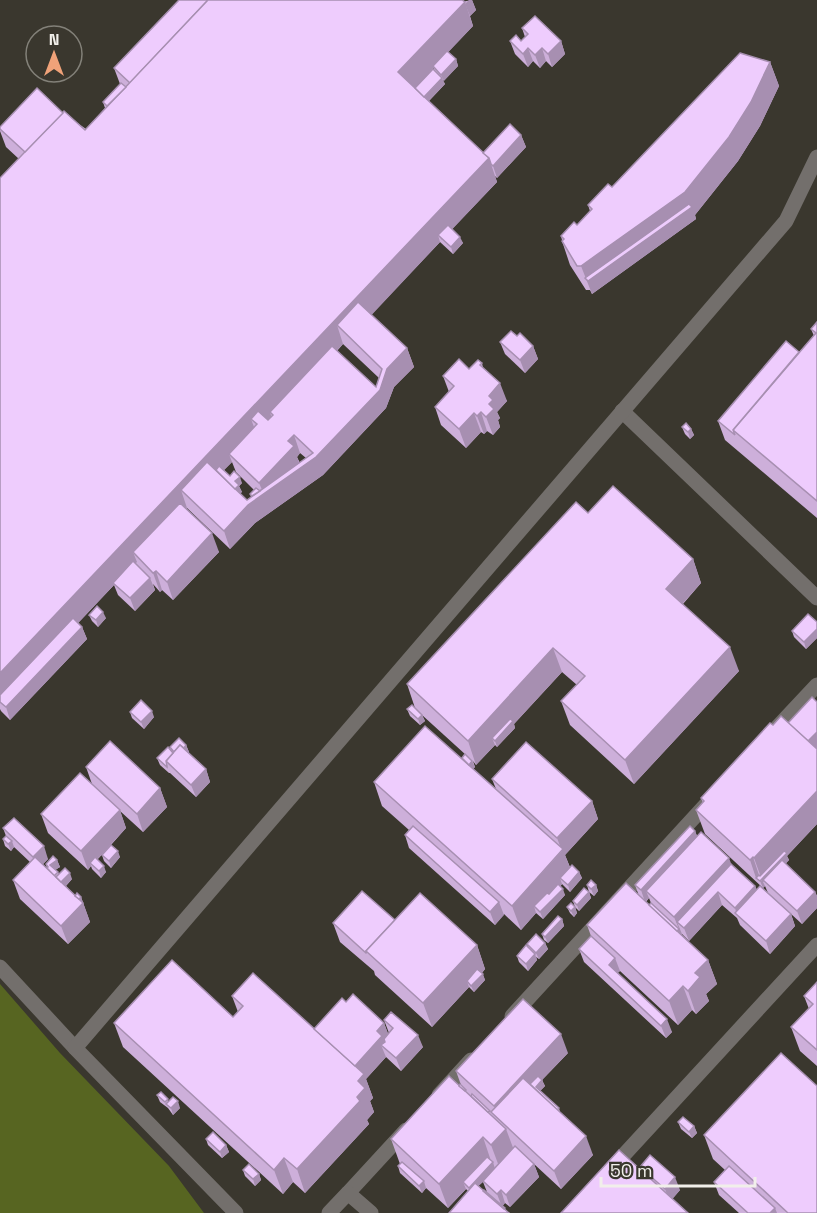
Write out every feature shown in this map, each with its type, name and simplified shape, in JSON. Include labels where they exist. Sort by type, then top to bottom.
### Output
[{"type":"street","points":[[75,1048],[786,221],[817,157]]},
{"type":"street","points":[[622,411],[817,598]]},
{"type":"street","points":[[760,746],[817,685]]},
{"type":"street","points":[[502,1026],[720,790]]},
{"type":"street","points":[[602,1178],[817,945]]},
{"type":"street","points":[[0,967],[75,1048],[236,1213]]},
{"type":"street","points":[[429,1105],[478,1053]]},
{"type":"street","points":[[329,1213],[413,1123]]},
{"type":"street","points":[[348,1193],[371,1213]]},
{"type":"green space","points":[[0,984],[60,1053],[169,1166],[204,1213],[0,1213]]},
{"type":"building","points":[[179,0],[208,0],[130,83],[114,68]]},
{"type":"building","points":[[208,0],[462,0],[465,2],[398,72],[489,158],[0,673],[0,178],[64,111],[85,130]]},
{"type":"building","points":[[535,16],[561,41],[548,54],[542,48],[535,55],[528,48],[523,54],[510,41],[516,35],[521,41],[528,34],[522,28]]},
{"type":"building","points":[[447,51],[456,59],[441,75],[433,66]]},
{"type":"building","points":[[740,53],[770,62],[751,102],[729,137],[685,192],[581,266],[577,266],[561,236],[574,222],[577,225],[592,209],[588,205],[608,184],[612,187]]},
{"type":"building","points":[[433,69],[442,78],[424,97],[415,88]]},
{"type":"building","points":[[121,83],[126,87],[107,106],[103,102]]},
{"type":"building","points":[[37,88],[63,113],[25,152],[0,127]]},
{"type":"building","points":[[510,124],[521,135],[493,166],[483,153]]},
{"type":"building","points":[[689,204],[692,207],[588,281],[585,278]]},
{"type":"building","points":[[448,225],[460,237],[451,247],[438,235]]},
{"type":"building","points":[[358,302],[407,348],[387,369],[380,390],[316,457],[248,505],[224,531],[181,490],[207,462],[247,500],[313,453],[294,435],[288,441],[294,446],[259,483],[229,454],[257,424],[251,419],[258,411],[268,420],[273,415],[270,412],[332,346],[376,387],[382,369],[337,325]]},
{"type":"building","points":[[817,322],[817,501],[733,430],[816,333],[811,329]]},
{"type":"building","points":[[511,331],[517,336],[520,333],[533,346],[520,360],[500,342]]},
{"type":"building","points":[[786,341],[799,352],[733,430],[735,435],[718,421]]},
{"type":"building","points":[[459,359],[469,369],[478,360],[482,363],[480,365],[500,383],[489,396],[493,400],[489,404],[494,409],[486,417],[481,412],[477,416],[474,413],[459,429],[435,407],[454,386],[443,376]]},
{"type":"building","points":[[686,423],[691,429],[688,432],[682,427]]},
{"type":"building","points":[[219,466],[230,476],[234,471],[240,477],[235,481],[239,485],[235,489],[216,470]]},
{"type":"building","points":[[613,486],[693,559],[666,589],[730,647],[625,760],[561,701],[585,676],[553,648],[468,741],[407,684],[576,502],[588,513]]},
{"type":"building","points":[[256,488],[260,491],[252,496],[250,494]]},
{"type":"building","points":[[180,503],[212,533],[167,582],[156,571],[153,573],[133,552]]},
{"type":"building","points":[[133,561],[150,578],[130,598],[113,583]]},
{"type":"building","points":[[97,606],[103,612],[96,620],[89,615]]},
{"type":"building","points":[[808,614],[817,622],[817,629],[804,642],[792,631]]},
{"type":"building","points":[[73,618],[82,627],[6,707],[0,702],[0,695]]},
{"type":"building","points":[[812,697],[817,702],[817,732],[808,741],[788,723]]},
{"type":"building","points":[[141,700],[152,711],[141,722],[130,712]]},
{"type":"building","points":[[412,705],[422,715],[418,719],[407,709]]},
{"type":"building","points":[[781,716],[817,749],[817,791],[750,860],[696,810],[704,801],[701,798],[770,723],[773,725]]},
{"type":"building","points":[[510,719],[513,721],[495,741],[492,738]]},
{"type":"building","points":[[425,726],[563,849],[512,906],[374,782]]},
{"type":"building","points":[[179,738],[186,745],[184,748],[180,745],[174,752],[170,747]]},
{"type":"building","points":[[110,741],[160,788],[137,814],[86,767]]},
{"type":"building","points":[[526,742],[592,801],[557,838],[492,779]]},
{"type":"building","points":[[180,745],[206,769],[191,785],[166,761]]},
{"type":"building","points":[[168,747],[173,753],[166,761],[167,767],[157,758]]},
{"type":"building","points":[[465,754],[472,761],[469,765],[462,758]]},
{"type":"building","points":[[80,773],[120,810],[81,851],[41,814]]},
{"type":"building","points":[[14,818],[44,846],[33,857],[3,828]]},
{"type":"building","points":[[413,826],[499,902],[490,912],[405,835]]},
{"type":"building","points":[[690,826],[695,831],[641,890],[635,885]]},
{"type":"building","points":[[701,832],[729,858],[674,917],[646,891]]},
{"type":"building","points":[[6,836],[12,841],[8,844],[3,839]]},
{"type":"building","points":[[111,845],[118,851],[109,861],[102,855]]},
{"type":"building","points":[[784,851],[787,853],[760,881],[756,878],[760,876]]},
{"type":"building","points":[[53,856],[57,860],[50,865],[58,872],[54,876],[46,864]]},
{"type":"building","points":[[35,857],[83,903],[61,926],[13,880]]},
{"type":"building","points":[[95,857],[104,866],[99,871],[90,863]]},
{"type":"building","points":[[782,860],[815,892],[797,911],[763,880]]},
{"type":"building","points":[[731,864],[755,886],[735,908],[718,892],[684,928],[677,922]]},
{"type":"building","points":[[572,865],[579,872],[568,885],[560,878]]},
{"type":"building","points":[[65,868],[70,873],[61,882],[56,877]]},
{"type":"building","points":[[591,880],[596,885],[591,889],[587,885]]},
{"type":"building","points":[[626,883],[708,960],[695,973],[700,977],[688,991],[683,986],[669,1001],[587,925]]},
{"type":"building","points":[[558,884],[563,889],[540,912],[534,906]]},
{"type":"building","points":[[760,886],[791,914],[766,941],[735,913]]},
{"type":"building","points":[[584,888],[589,892],[577,905],[573,901]]},
{"type":"building","points":[[362,891],[395,920],[366,953],[333,923]]},
{"type":"building","points":[[420,893],[477,945],[423,1003],[366,951]]},
{"type":"building","points":[[571,903],[575,907],[571,911],[567,907]]},
{"type":"building","points":[[651,903],[679,929],[677,931],[649,905]]},
{"type":"building","points":[[558,916],[562,919],[545,937],[542,934]]},
{"type":"building","points":[[536,934],[545,943],[536,953],[527,944]]},
{"type":"building","points":[[591,936],[615,958],[609,965],[667,1019],[661,1026],[579,949]]},
{"type":"building","points":[[526,945],[535,954],[526,964],[517,956]]},
{"type":"building","points":[[172,960],[233,1017],[243,1006],[232,996],[253,973],[364,1074],[358,1081],[365,1088],[357,1097],[360,1101],[297,1169],[284,1158],[274,1170],[114,1023]]},
{"type":"building","points":[[477,969],[483,974],[471,986],[467,981]]},
{"type":"building","points":[[817,982],[817,1050],[791,1027],[813,1004],[804,996]]},
{"type":"building","points":[[353,994],[384,1023],[377,1031],[382,1036],[355,1066],[314,1029],[342,998],[346,1002]]},
{"type":"building","points":[[523,999],[561,1034],[494,1106],[456,1071]]},
{"type":"building","points":[[391,1012],[418,1035],[396,1058],[381,1045],[393,1028],[384,1020]]},
{"type":"building","points":[[781,1053],[817,1086],[817,1213],[788,1213],[704,1135]]},
{"type":"building","points":[[449,1076],[506,1129],[491,1145],[483,1137],[439,1184],[391,1139]]},
{"type":"building","points":[[538,1076],[542,1080],[536,1087],[559,1108],[557,1110],[530,1084]]},
{"type":"building","points":[[523,1078],[586,1136],[554,1171],[491,1112]]},
{"type":"building","points":[[161,1092],[168,1099],[165,1102],[157,1095]]},
{"type":"building","points":[[472,1094],[490,1111],[488,1112],[471,1096]]},
{"type":"building","points":[[173,1097],[178,1101],[171,1108],[166,1104]]},
{"type":"building","points":[[683,1117],[694,1126],[689,1132],[678,1122]]},
{"type":"building","points":[[213,1132],[226,1145],[220,1152],[206,1139]]},
{"type":"building","points":[[515,1146],[534,1164],[506,1195],[501,1190],[497,1194],[483,1181]]},
{"type":"building","points":[[619,1150],[688,1213],[561,1213]]},
{"type":"building","points":[[650,1155],[675,1177],[665,1189],[640,1167]]},
{"type":"building","points":[[487,1157],[493,1162],[469,1188],[463,1182]]},
{"type":"building","points":[[402,1162],[424,1181],[419,1186],[398,1166]]},
{"type":"building","points":[[249,1164],[259,1174],[253,1179],[243,1170]]},
{"type":"building","points":[[729,1166],[775,1208],[770,1213],[748,1213],[714,1182]]},
{"type":"building","points":[[475,1183],[509,1213],[449,1213]]},
{"type":"building","points":[[484,1190],[505,1208],[483,1191]]}]
